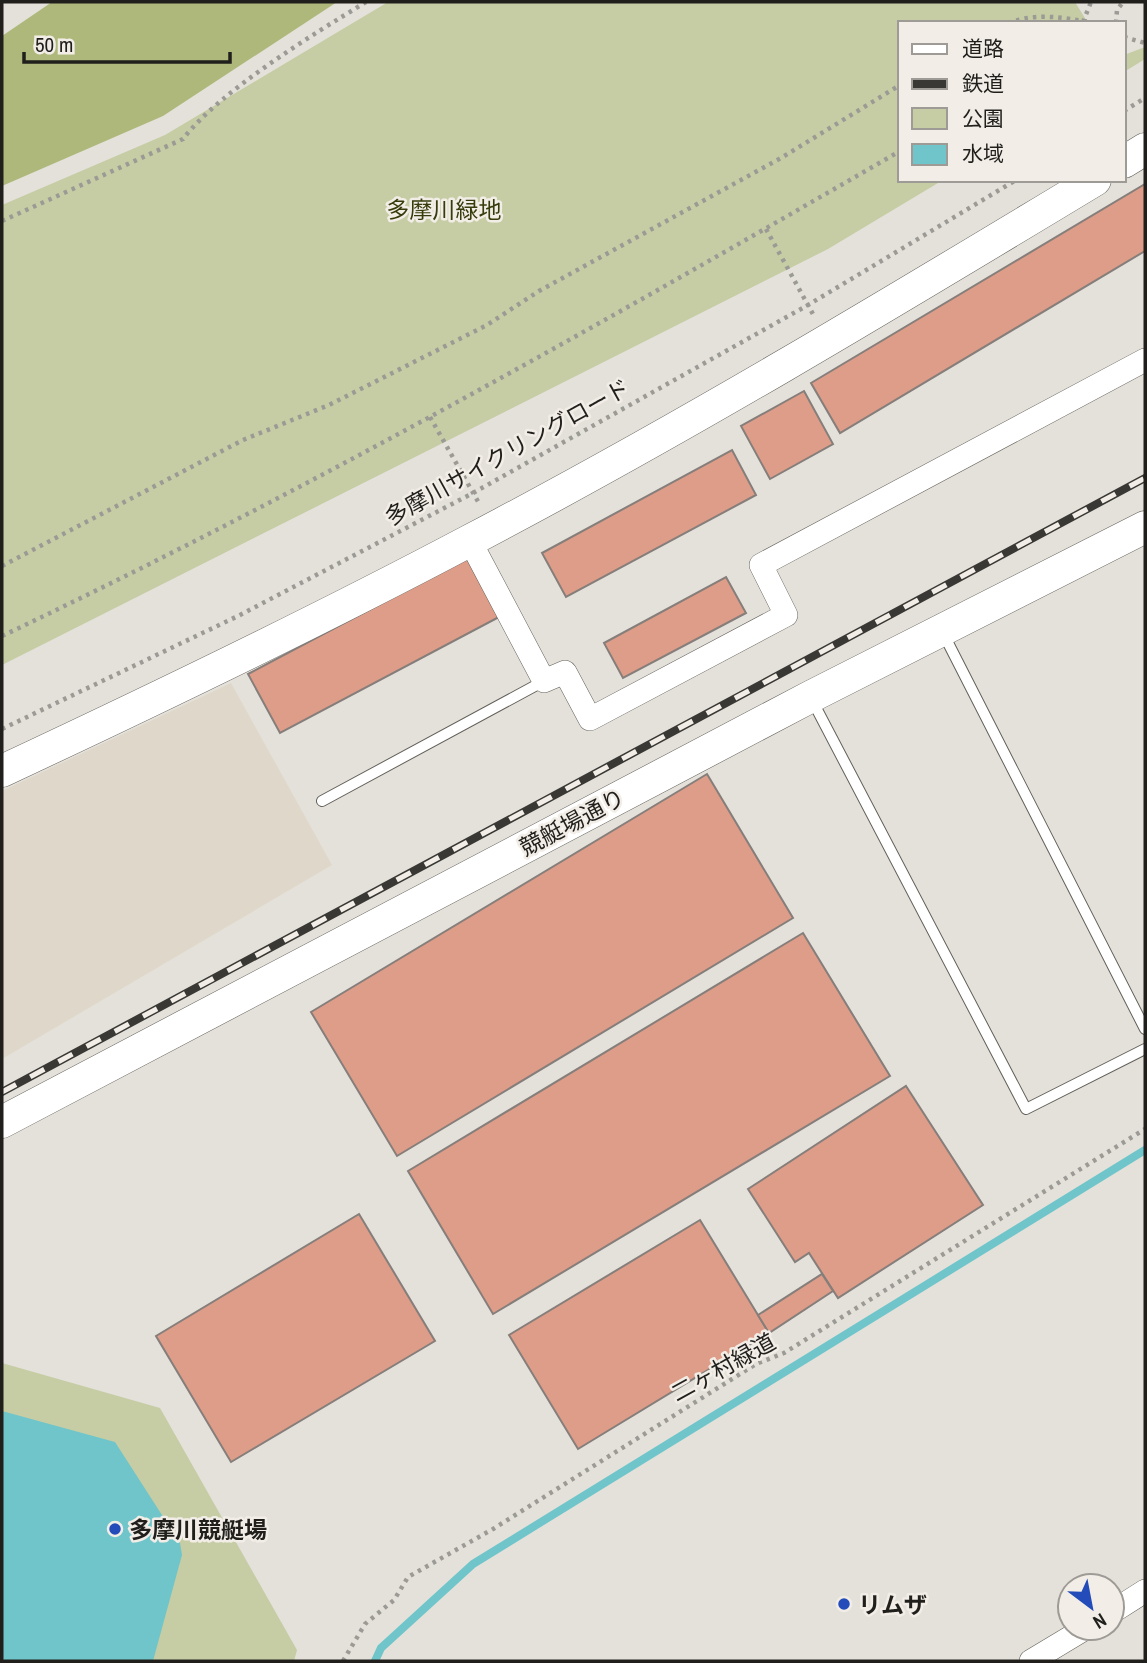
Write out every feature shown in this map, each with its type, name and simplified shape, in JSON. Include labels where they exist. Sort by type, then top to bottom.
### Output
[{"type":"street","points":[[1126,161],[1145,149]]},
{"type":"street","points":[[2,771],[304,625],[470,541],[827,341],[1092,182]]},
{"type":"street","points":[[470,541],[544,681],[565,672],[590,719],[786,615],[761,565],[1145,360]]},
{"type":"street","name":"競艇場通り","points":[[2,1122],[810,697],[1145,527]]},
{"type":"street","points":[[1126,1603],[1145,1591]]},
{"type":"street","points":[[1031,1661],[1063,1642]]},
{"type":"lane","points":[[942,630],[1145,1029]]},
{"type":"lane","points":[[322,801],[544,681]]},
{"type":"lane","points":[[810,697],[1026,1109],[1145,1049]]},
{"type":"path","points":[[2,221],[183,139],[198,119],[247,82],[366,2]]},
{"type":"path","points":[[1083,21],[1091,2]]},
{"type":"path","points":[[1116,21],[1117,10],[1123,2]]},
{"type":"path","points":[[1013,21],[1026,16],[1065,15],[1080,21]]},
{"type":"path","points":[[1126,38],[1145,43]]},
{"type":"path","points":[[2,566],[243,440],[329,405],[487,325],[539,291],[781,158],[898,86]]},
{"type":"path","points":[[1126,110],[1145,98]]},
{"type":"path","points":[[2,636],[156,561],[430,417],[898,152]]},
{"type":"path","name":"多摩川サイクリングロード","points":[[2,729],[238,616],[473,493],[808,305],[1013,182]]},
{"type":"path","points":[[766,229],[827,341]]},
{"type":"path","points":[[430,417],[473,493]]},
{"type":"path","name":"二ヶ村緑道","points":[[343,1661],[365,1624],[394,1600],[408,1577],[493,1528],[756,1364],[783,1353],[1145,1129]]},
{"type":"shaded area","points":[[231,683],[332,865],[2,1059],[2,791]]},
{"type":"green space","points":[[52,2],[337,2],[163,116],[2,186],[2,36]]},
{"type":"green space","name":"多摩川緑地","points":[[388,2],[1075,2],[1087,21],[898,21],[898,182],[940,182],[828,249],[2,665],[2,205],[165,135]]},
{"type":"green space","points":[[1145,47],[1145,59],[1126,71],[1126,54]]},
{"type":"green space","name":"多摩川競艇場","points":[[2,1363],[160,1408],[297,1650],[294,1661],[2,1661]]},
{"type":"water","points":[[2,1411],[115,1442],[180,1543],[182,1555],[153,1661],[2,1661]]},
{"type":"building","points":[[1145,184],[1145,251],[840,433],[811,383]]},
{"type":"building","points":[[804,391],[833,444],[770,479],[741,426]]},
{"type":"building","points":[[732,450],[756,495],[566,597],[542,553]]},
{"type":"building","points":[[467,558],[499,617],[280,733],[248,674]]},
{"type":"building","points":[[726,577],[746,613],[623,678],[604,643]]},
{"type":"building","points":[[707,774],[793,918],[397,1156],[311,1012]]},
{"type":"building","points":[[803,933],[890,1076],[493,1314],[408,1171]]},
{"type":"building","points":[[906,1086],[983,1205],[838,1298],[809,1253],[795,1262],[748,1189]]},
{"type":"building","points":[[359,1214],[435,1341],[231,1462],[156,1336]]},
{"type":"building","points":[[700,1220],[769,1333],[578,1449],[509,1335]]},
{"type":"building","points":[[822,1274],[833,1291],[769,1333],[758,1315]]},
{"type":"waterway","points":[[375,1661],[381,1648],[473,1564],[1145,1150]]},
{"type":"railway","points":[[2,1092],[1145,478]]},
{"type":"place","name":"多摩川競艇場","points":[[115,1529]]},
{"type":"place","name":"リムザ","points":[[844,1604]]}]
